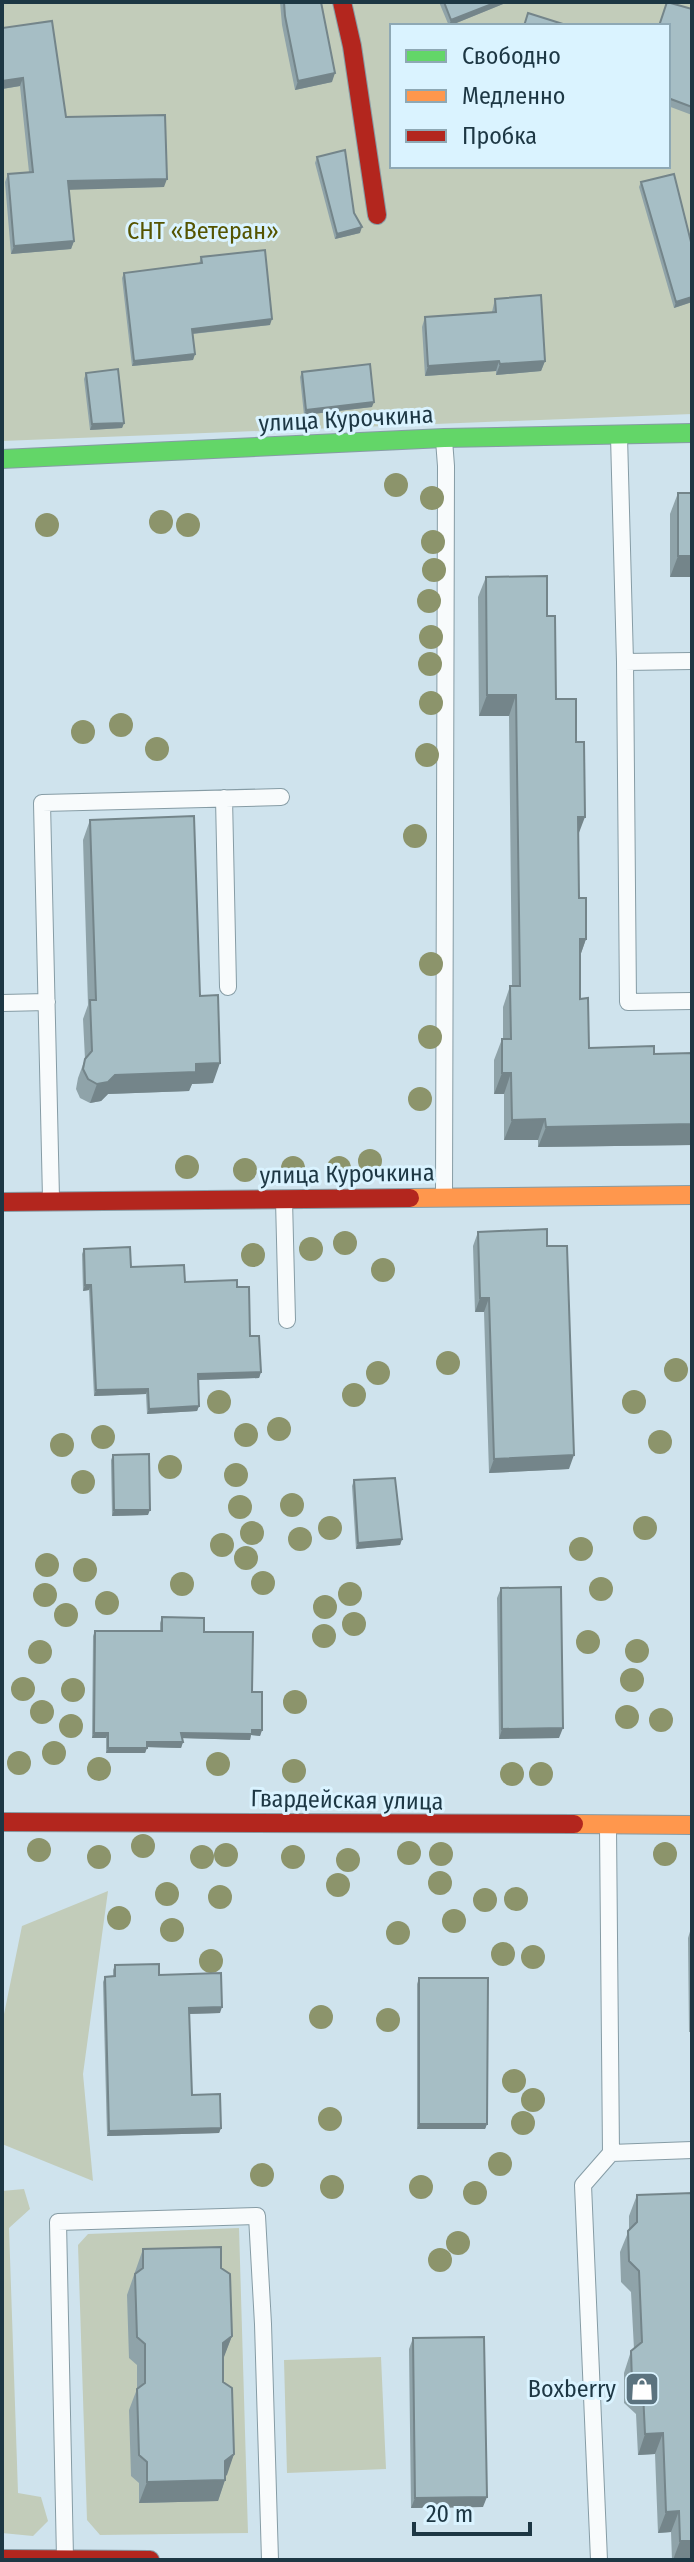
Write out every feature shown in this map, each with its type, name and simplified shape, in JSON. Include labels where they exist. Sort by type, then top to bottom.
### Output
[{"type":"street","points":[[342,2],[352,46],[377,215]]},
{"type":"street","name":"улица Курочкина","points":[[2,459],[444,438],[692,433]]},
{"type":"street","name":"улица Курочкина","points":[[2,1202],[692,1195]]},
{"type":"street","name":"Гвардейская улица","points":[[2,1822],[692,1825]]},
{"type":"street","points":[[2,2559],[150,2560]]},
{"type":"lane","points":[[618,435],[625,662],[628,1002],[692,1001]]},
{"type":"lane","points":[[444,438],[444,1197]]},
{"type":"lane","points":[[625,662],[692,661]]},
{"type":"lane","points":[[51,1201],[42,803],[281,797]]},
{"type":"lane","points":[[224,798],[228,987]]},
{"type":"lane","points":[[2,1003],[47,1002]]},
{"type":"lane","points":[[284,1199],[287,1320]]},
{"type":"lane","points":[[599,2560],[583,2185],[611,2153],[608,1827]]},
{"type":"lane","points":[[611,2153],[692,2150]]},
{"type":"lane","points":[[65,2559],[58,2222],[257,2216],[270,2560]]},
{"type":"green space","name":"СНТ «Ветеран»","points":[[2,2],[692,2],[692,414],[2,441]]},
{"type":"green space","points":[[108,1891],[83,2074],[93,2181],[2,2144],[2,2024],[22,1926]]},
{"type":"green space","points":[[24,2189],[30,2209],[9,2228],[18,2493],[41,2497],[48,2521],[33,2536],[2,2533],[2,2191]]},
{"type":"green space","points":[[239,2228],[248,2533],[100,2535],[87,2520],[78,2245],[88,2234]]},
{"type":"green space","points":[[381,2357],[386,2469],[287,2473],[284,2360]]},
{"type":"building","points":[[284,2],[321,2],[335,73],[298,81]]},
{"type":"building","points":[[444,2],[497,2],[451,20]]},
{"type":"building","points":[[667,2],[692,9],[692,107],[670,99],[670,24],[660,24]]},
{"type":"building","points":[[528,13],[563,24],[525,24]]},
{"type":"building","points":[[52,21],[66,117],[165,115],[167,179],[68,181],[74,241],[14,246],[8,174],[33,172],[23,78],[2,81],[2,28]]},
{"type":"building","points":[[345,150],[354,213],[362,227],[337,234],[317,157]]},
{"type":"building","points":[[674,174],[692,246],[692,297],[676,302],[641,182]]},
{"type":"building","points":[[265,250],[272,319],[192,329],[195,354],[134,361],[124,273],[202,263],[201,257]]},
{"type":"building","points":[[541,295],[545,361],[428,366],[425,317],[496,312],[495,299]]},
{"type":"building","points":[[370,364],[374,402],[306,410],[302,372]]},
{"type":"building","points":[[118,369],[124,423],[92,424],[86,373]]},
{"type":"building","points":[[678,493],[692,493],[692,556],[678,556]]},
{"type":"building","points":[[547,576],[547,616],[555,616],[556,699],[576,699],[576,742],[584,742],[585,817],[578,817],[579,898],[586,898],[586,939],[580,939],[580,999],[588,998],[589,1048],[654,1046],[654,1054],[692,1053],[692,1124],[546,1127],[545,1119],[512,1120],[511,1073],[502,1073],[502,1039],[511,1039],[510,986],[520,986],[516,695],[487,695],[486,577]]},
{"type":"building","points":[[194,816],[200,996],[218,995],[220,1063],[196,1064],[196,1072],[115,1075],[108,1082],[97,1084],[88,1079],[83,1069],[85,1059],[92,1051],[90,1000],[96,1000],[90,820]]},
{"type":"building","points":[[547,1229],[547,1246],[567,1246],[574,1455],[494,1459],[489,1298],[480,1298],[478,1232]]},
{"type":"building","points":[[130,1247],[131,1267],[184,1265],[185,1282],[237,1280],[237,1287],[249,1287],[250,1336],[259,1336],[261,1372],[198,1374],[199,1406],[149,1409],[148,1389],[96,1390],[91,1285],[85,1285],[84,1249]]},
{"type":"building","points":[[149,1454],[150,1510],[114,1510],[113,1455]]},
{"type":"building","points":[[395,1478],[402,1539],[358,1543],[354,1480]]},
{"type":"building","points":[[561,1587],[563,1728],[502,1729],[501,1588]]},
{"type":"building","points":[[162,1617],[204,1618],[204,1632],[253,1632],[252,1692],[262,1692],[262,1730],[252,1730],[252,1734],[181,1733],[183,1742],[147,1742],[147,1748],[108,1748],[108,1733],[94,1733],[95,1631],[162,1631]]},
{"type":"building","points":[[159,1964],[159,1975],[221,1973],[222,2007],[189,2008],[192,2095],[220,2094],[221,2128],[109,2131],[105,1977],[115,1976],[115,1965]]},
{"type":"building","points":[[419,1978],[488,1978],[487,2124],[419,2124]]},
{"type":"building","points":[[692,2193],[692,2541],[680,2541],[679,2511],[666,2512],[663,2433],[645,2434],[643,2392],[632,2382],[631,2351],[642,2342],[639,2271],[629,2261],[628,2231],[637,2222],[637,2195]]},
{"type":"building","points":[[221,2247],[221,2268],[230,2274],[232,2336],[223,2343],[223,2382],[232,2388],[234,2454],[225,2461],[225,2480],[147,2482],[147,2462],[139,2455],[137,2389],[145,2383],[145,2344],[137,2337],[135,2274],[143,2268],[143,2249]]},
{"type":"building","points":[[484,2337],[487,2497],[415,2498],[413,2338]]},
{"type":"traffic: fast","points":[[2,459],[444,438],[692,433]]},
{"type":"traffic: slow","points":[[410,1198],[692,1195]]},
{"type":"traffic: slow","points":[[574,1824],[692,1825]]},
{"type":"traffic: jam","points":[[342,2],[352,46],[377,215]]},
{"type":"traffic: jam","points":[[2,1202],[410,1198]]},
{"type":"traffic: jam","points":[[2,1822],[574,1824]]},
{"type":"traffic: jam","points":[[2,2559],[150,2560]]},
{"type":"place","name":"Boxberry","points":[[642,2389]]}]
